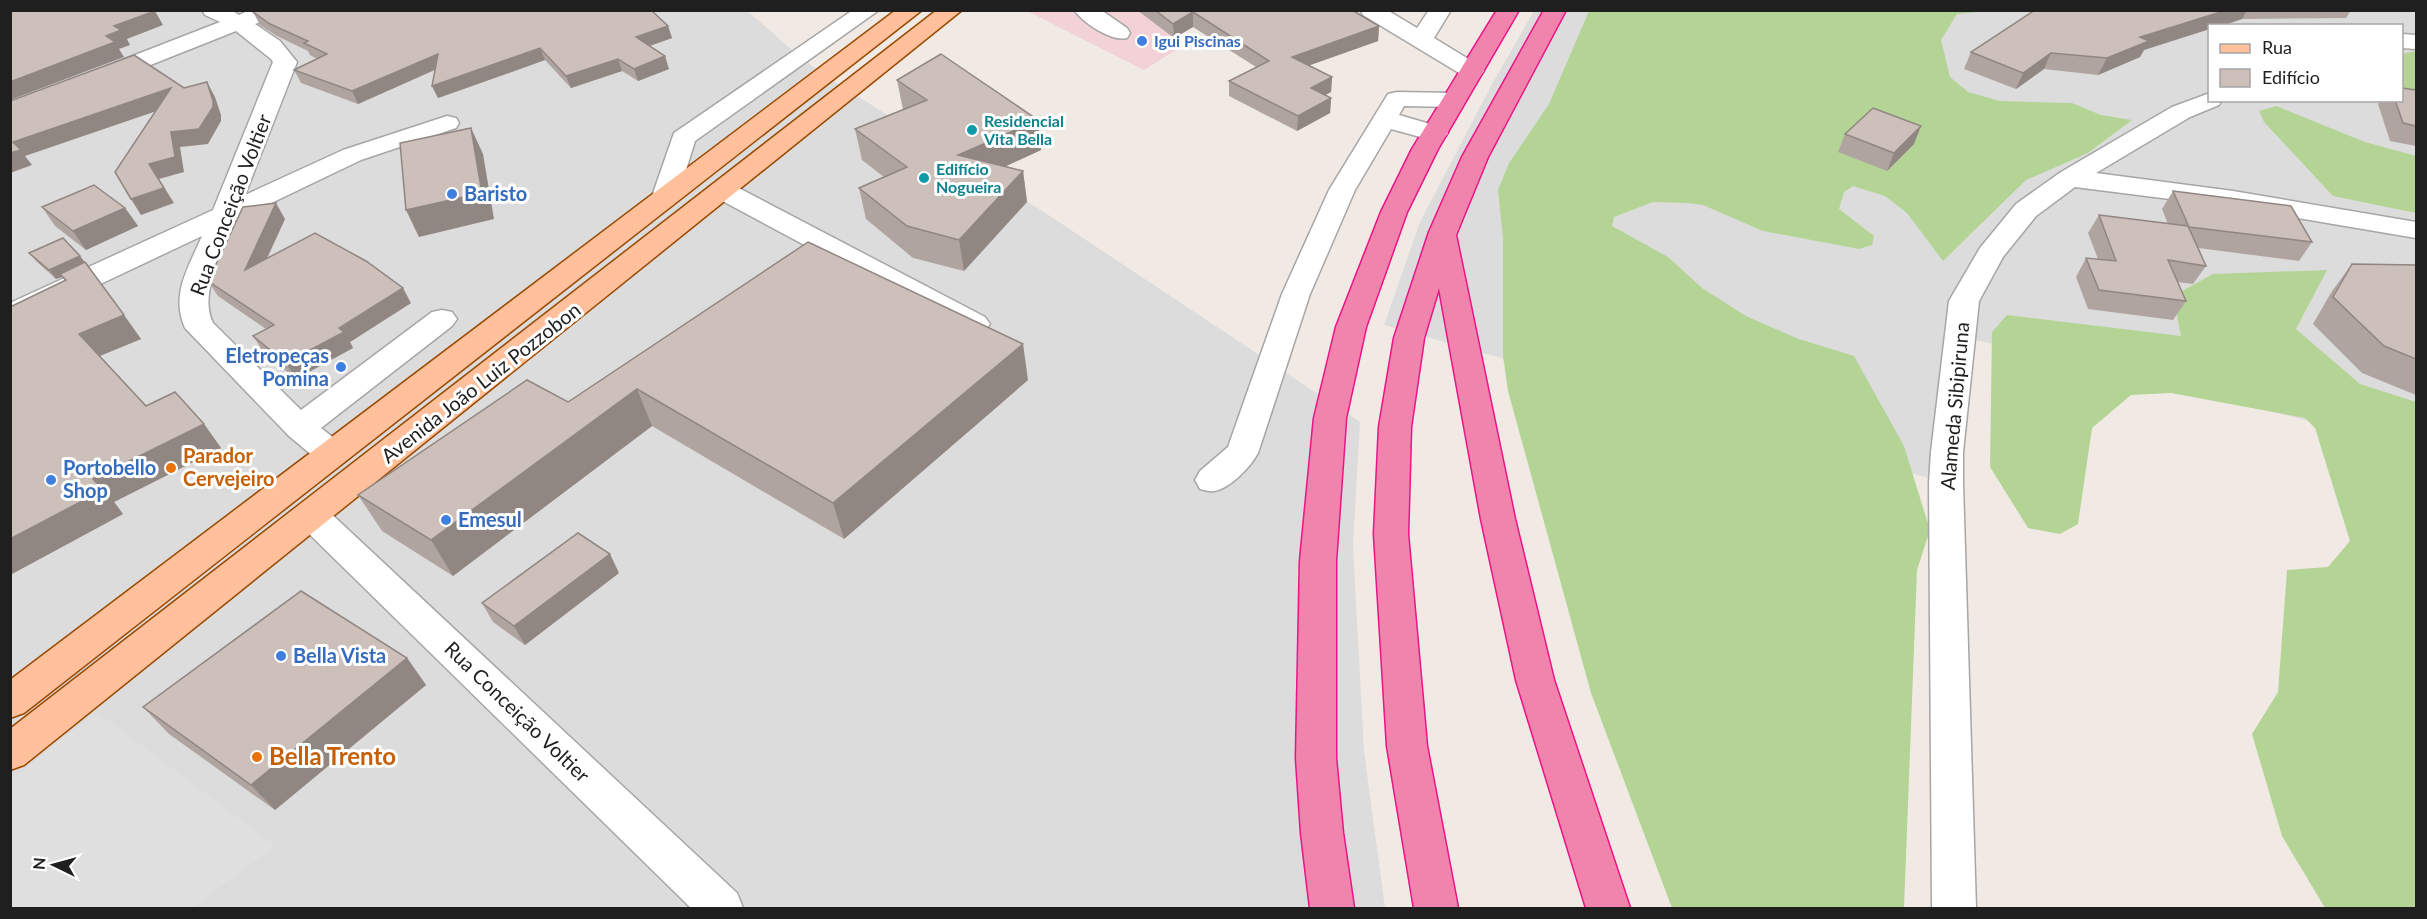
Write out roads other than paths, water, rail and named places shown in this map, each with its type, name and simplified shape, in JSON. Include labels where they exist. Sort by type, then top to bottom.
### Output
[{"type":"highway","points":[[1332,909],[1322,833],[1316,758],[1318,561],[1330,418],[1351,327],[1394,212],[1434,133],[1508,10]]},
{"type":"highway","points":[[1436,909],[1407,746],[1391,534],[1395,428],[1409,338],[1443,232],[1475,157],[1555,10]]},
{"type":"highway","points":[[1443,232],[1496,507],[1535,680],[1588,854],[1608,909]]},
{"type":"highway","points":[[1310,909],[1322,833]]},
{"type":"main road","name":"Avenida João Luiz Pozzobon","points":[[10,702],[911,10]]},
{"type":"main road","name":"Avenida João Luiz Pozzobon","points":[[10,753],[951,10]]},
{"type":"street","name":"Rua Conceição Voltier","points":[[213,10],[238,23],[281,54],[285,62],[193,293],[193,314],[200,328],[300,428],[332,454]]},
{"type":"street","points":[[87,82],[271,10]]},
{"type":"street","points":[[664,199],[683,138],[868,10]]},
{"type":"street","points":[[1085,10],[1119,33]]},
{"type":"street","points":[[1371,10],[1472,71]]},
{"type":"street","points":[[1421,41],[1440,10]]},
{"type":"street","points":[[1212,480],[1242,453],[1296,294],[1342,189],[1384,119],[1397,99],[1453,100]]},
{"type":"street","name":"Alameda Sibipiruna","points":[[1954,909],[1946,483],[1947,453],[1964,301],[1990,254],[2026,210],[2070,178],[2181,112],[2208,101]]},
{"type":"street","points":[[1384,119],[1434,133]]},
{"type":"street","points":[[10,315],[352,155],[447,123]]},
{"type":"street","points":[[2070,178],[2233,199],[2416,230]]},
{"type":"street","points":[[724,191],[982,328]]},
{"type":"street","points":[[300,428],[442,319]]},
{"type":"street","name":"Rua Conceição Voltier","points":[[313,516],[721,909]]},
{"type":"place","name":"Igui Piscinas","points":[[1142,41]]},
{"type":"place","name":"Residencial Vita Bella","points":[[972,130]]},
{"type":"place","name":"Edifício Nogueira","points":[[924,178]]},
{"type":"place","name":"Baristo","points":[[452,194]]},
{"type":"place","name":"Eletropeças Pomina","points":[[341,367]]},
{"type":"place","name":"Parador Cervejeiro","points":[[171,468]]},
{"type":"place","name":"Portobello Shop","points":[[51,480]]},
{"type":"place","name":"Emesul","points":[[446,520]]},
{"type":"place","name":"Bella Vista","points":[[281,656]]},
{"type":"place","name":"Bella Trento","points":[[257,757]]}]
